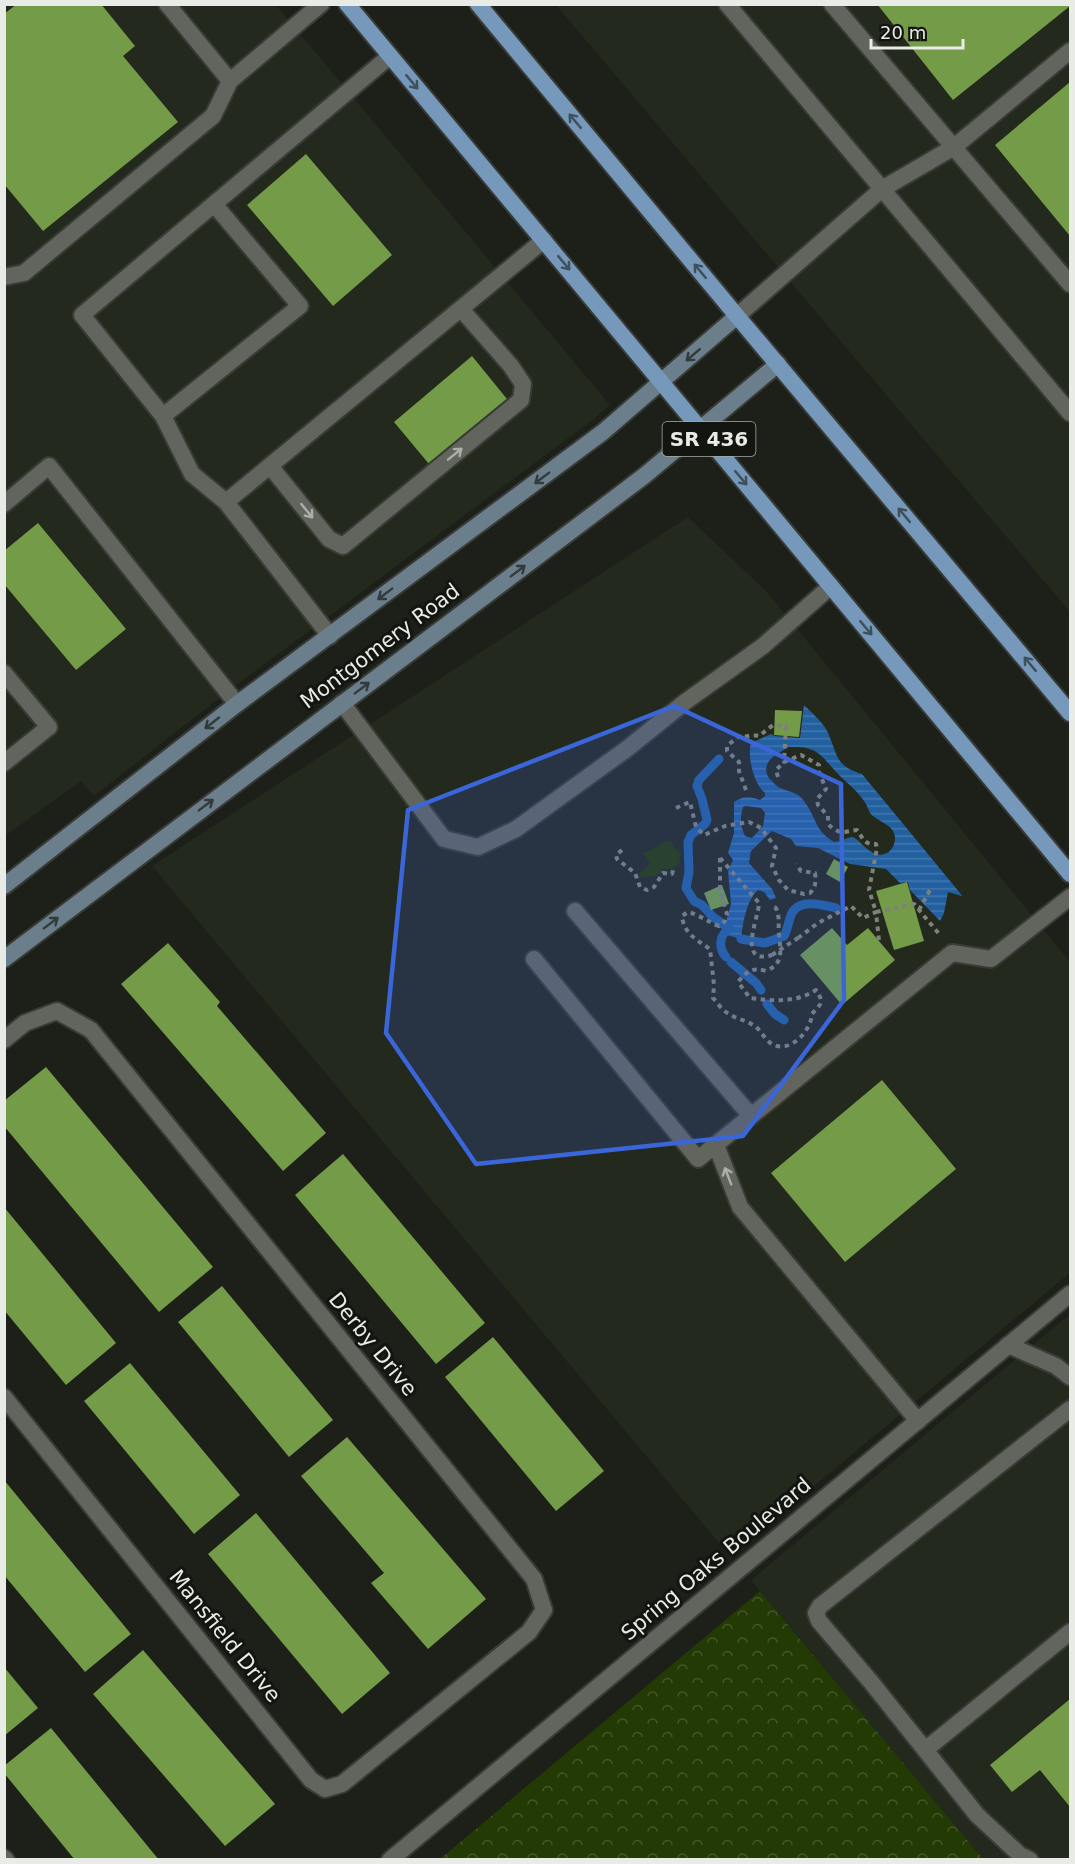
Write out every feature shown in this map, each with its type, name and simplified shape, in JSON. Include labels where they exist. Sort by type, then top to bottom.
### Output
[{"type":"main road","name":"SR 436","points":[[347,4],[1071,874]]},
{"type":"main road","points":[[478,4],[1071,713]]},
{"type":"main road","name":"Montgomery Road","points":[[4,886],[237,704],[603,432],[737,316]]},
{"type":"main road","name":"Montgomery Road","points":[[4,959],[644,476],[778,364]]},
{"type":"street","points":[[167,4],[230,81]]},
{"type":"street","points":[[4,278],[24,273],[213,116],[230,81],[321,4]]},
{"type":"street","points":[[726,4],[1071,412]]},
{"type":"street","points":[[832,4],[1071,284]]},
{"type":"street","points":[[737,316],[882,189],[954,147],[1071,51]]},
{"type":"street","points":[[330,636],[226,502],[192,474],[163,416],[82,315],[390,56]]},
{"type":"street","points":[[163,416],[300,306],[214,204]]},
{"type":"street","points":[[226,502],[544,240]]},
{"type":"street","points":[[270,466],[329,539],[343,546],[521,400],[523,384],[511,366],[461,309]]},
{"type":"street","points":[[4,504],[50,466],[237,704]]},
{"type":"street","points":[[342,703],[444,839],[478,847],[516,829],[628,748],[763,646],[831,586]]},
{"type":"street","points":[[4,673],[49,727],[4,763]]},
{"type":"street","points":[[534,958],[698,1159],[952,953],[991,959],[1071,897]]},
{"type":"street","points":[[575,911],[751,1116]]},
{"type":"street","name":"Derby Drive","points":[[4,1040],[25,1023],[57,1011],[91,1030],[534,1579],[544,1610],[529,1632],[438,1706]]},
{"type":"street","points":[[716,1145],[740,1207],[918,1421]]},
{"type":"street","name":"Spring Oaks Boulevard","points":[[390,1860],[1071,1294]]},
{"type":"street","points":[[1008,1346],[1056,1366],[1071,1377]]},
{"type":"street","name":"Mansfield Drive","points":[[4,1397],[311,1780],[325,1789],[342,1784],[438,1706]]},
{"type":"street","points":[[1030,1860],[1020,1855],[977,1815],[819,1621],[816,1613],[820,1606],[1071,1409]]},
{"type":"street","points":[[925,1750],[1071,1632]]},
{"type":"path","points":[[746,790],[739,771],[739,762],[729,753],[727,746],[739,736],[753,734],[759,736],[773,725],[786,726],[784,762]]},
{"type":"path","points":[[778,777],[776,770],[784,762],[801,755],[819,765],[819,772],[826,789],[817,800],[818,805],[828,816],[828,824],[836,832],[842,834],[857,830],[864,842],[876,844],[869,890],[876,912],[879,941]]},
{"type":"path","points":[[676,808],[690,802],[698,830],[704,835],[745,822],[761,828],[776,848],[772,866],[779,880],[788,890],[804,894],[810,893],[816,881],[815,873],[801,871],[796,864]]},
{"type":"path","points":[[622,850],[616,855],[617,859],[635,873],[640,887],[647,890],[654,887],[663,873],[672,874],[674,867]]},
{"type":"path","points":[[770,906],[776,908],[780,915],[779,931],[782,954],[780,961],[766,971],[756,968],[746,972],[738,982],[750,998],[772,1000],[805,997],[816,990],[821,1001],[802,1036],[791,1045],[778,1046],[750,1024],[726,1012],[713,998],[710,949],[688,934],[682,916],[688,912],[700,915],[708,922],[719,926],[724,921],[727,915],[720,891],[720,858],[759,903],[752,930],[751,945],[756,954],[761,956],[772,955],[798,938],[818,923],[851,906],[863,918],[876,912],[914,904],[942,937]]},
{"type":"path","points":[[919,910],[931,888]]},
{"type":"highlighted area","points":[[674,706],[841,784],[844,1000],[743,1136],[476,1164],[386,1033],[408,810]]},
{"type":"shaded area","points":[[5,5],[276,5],[610,405],[227,692],[94,796],[81,781],[5,836]]},
{"type":"shaded area","points":[[556,5],[1070,5],[1070,612]]},
{"type":"shaded area","points":[[688,517],[767,592],[1070,962],[1070,1273],[730,1556],[152,866]]},
{"type":"shaded area","points":[[1070,1314],[1070,1859],[983,1859],[751,1580]]},
{"type":"green space","points":[[665,841],[673,843],[674,848],[681,854],[680,863],[671,869],[664,869],[656,876],[642,878],[638,874],[650,864],[643,853]]},
{"type":"green space","points":[[760,1591],[983,1859],[440,1859]]},
{"type":"water","points":[[804,705],[825,727],[839,760],[847,768],[862,774],[962,896],[948,892],[940,921],[910,890],[908,882],[900,883],[886,869],[850,864],[818,848],[796,846],[791,839],[772,831],[751,851],[749,863],[772,889],[776,898],[770,900],[764,892],[758,890],[748,906],[741,939],[727,935],[730,929],[726,922],[731,904],[728,871],[733,860],[728,853],[734,833],[734,802],[746,797],[760,800],[765,796],[752,770],[751,743],[771,734],[800,738]],"holes":[[[789,747],[807,748],[818,753],[857,792],[870,813],[894,833],[895,842],[889,852],[876,854],[852,837],[834,842],[819,828],[802,798],[780,788],[769,778],[766,772],[768,763]],[[743,807],[761,808],[765,813],[763,826],[752,838],[745,836],[741,825]]]},
{"type":"building","points":[[17,4],[101,4],[135,46],[123,56],[178,122],[43,231],[4,184],[4,14]]},
{"type":"building","points":[[877,4],[1070,4],[1070,6],[953,100]]},
{"type":"building","points":[[1070,82],[1070,236],[995,145]]},
{"type":"building","points":[[306,154],[392,255],[333,306],[247,205]]},
{"type":"building","points":[[472,356],[507,399],[429,464],[394,422]]},
{"type":"building","points":[[38,523],[126,629],[76,670],[4,584],[4,551]]},
{"type":"building","points":[[775,710],[802,711],[799,737],[774,735]]},
{"type":"building","points":[[834,859],[848,867],[840,882],[826,874]]},
{"type":"building","points":[[907,882],[924,941],[894,950],[876,891]]},
{"type":"building","points":[[722,885],[729,904],[711,910],[704,893]]},
{"type":"building","points":[[832,928],[847,945],[868,928],[895,960],[842,1005],[800,955]]},
{"type":"building","points":[[168,943],[220,1002],[217,1006],[326,1133],[283,1171],[121,984]]},
{"type":"building","points":[[46,1067],[213,1267],[159,1312],[4,1126],[4,1101]]},
{"type":"building","points":[[882,1080],[956,1169],[845,1262],[771,1173]]},
{"type":"building","points":[[343,1154],[485,1323],[436,1364],[295,1195]]},
{"type":"building","points":[[4,1207],[116,1343],[66,1385],[4,1310]]},
{"type":"building","points":[[222,1286],[333,1420],[289,1457],[178,1322]]},
{"type":"building","points":[[493,1337],[604,1471],[556,1511],[445,1377]]},
{"type":"building","points":[[130,1363],[240,1495],[194,1534],[84,1401]]},
{"type":"building","points":[[347,1437],[486,1599],[428,1649],[371,1583],[384,1573],[301,1476]]},
{"type":"building","points":[[4,1480],[131,1634],[85,1672],[4,1575]]},
{"type":"building","points":[[256,1513],[390,1673],[342,1714],[208,1554]]},
{"type":"building","points":[[143,1650],[275,1804],[225,1846],[93,1694]]},
{"type":"building","points":[[4,1667],[38,1708],[4,1736]]},
{"type":"building","points":[[1070,1699],[1070,1807],[1040,1770],[1012,1792],[990,1765]]},
{"type":"building","points":[[51,1728],[159,1860],[75,1860],[4,1773],[4,1766]]},
{"type":"waterway","points":[[719,759],[699,780],[697,786],[707,820],[691,835],[688,842],[689,872],[686,888],[694,901],[730,929],[726,931],[721,942],[726,957]]},
{"type":"waterway","points":[[741,939],[765,943],[784,936],[792,913],[800,905],[825,905],[836,908]]},
{"type":"waterway","points":[[731,962],[761,990]]},
{"type":"waterway","points":[[767,1004],[784,1020]]}]
